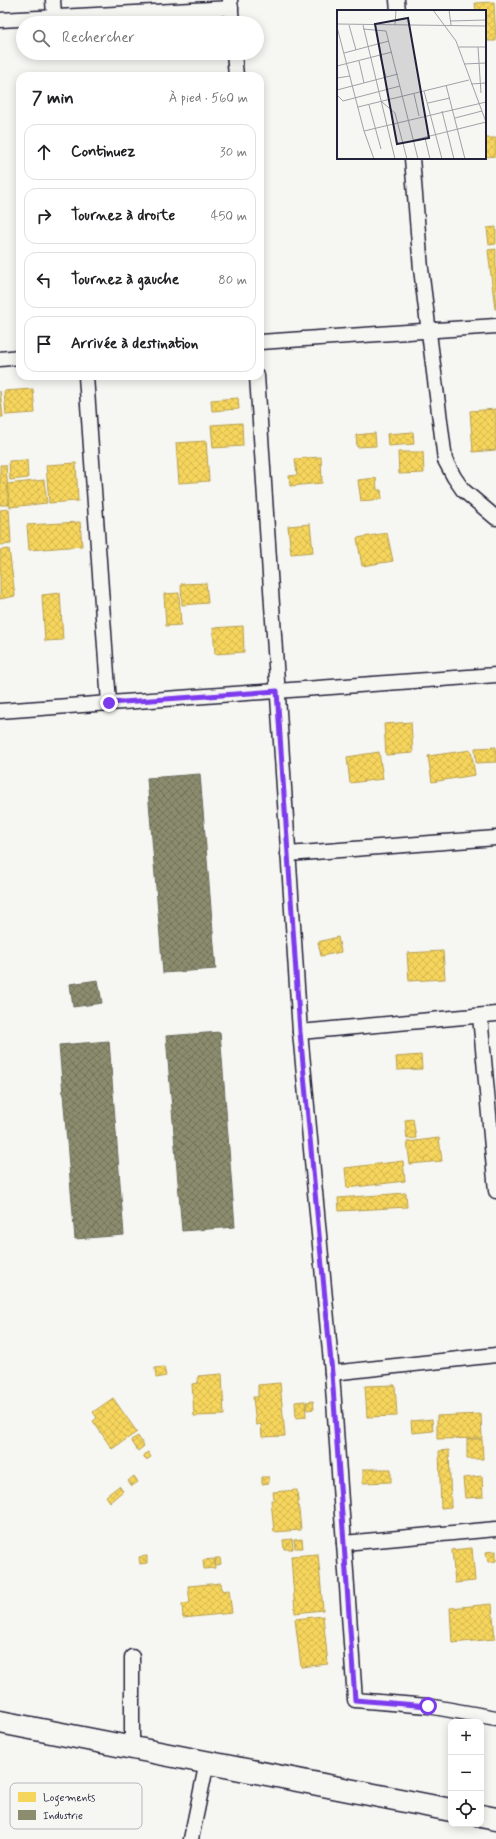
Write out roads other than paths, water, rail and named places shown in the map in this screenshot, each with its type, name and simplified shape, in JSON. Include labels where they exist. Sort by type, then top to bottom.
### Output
[{"type":"main road","points":[[0,1722],[448,1809]]},
{"type":"main road","points":[[484,1817],[496,1819]]},
{"type":"street","points":[[53,0],[54,16],[230,4],[231,16]]},
{"type":"street","points":[[397,0],[398,10]]},
{"type":"street","points":[[0,20],[16,19]]},
{"type":"street","points":[[235,60],[236,72]]},
{"type":"street","points":[[412,159],[421,269],[445,460],[463,490],[496,518]]},
{"type":"street","points":[[264,342],[429,332],[496,326]]},
{"type":"street","points":[[0,359],[16,358]]},
{"type":"street","points":[[86,380],[109,703]]},
{"type":"street","points":[[257,380],[300,1032],[332,1373],[355,1700],[428,1706],[496,1718]]},
{"type":"street","points":[[0,711],[496,675]]},
{"type":"street","points":[[288,854],[496,838]]},
{"type":"street","points":[[300,1032],[496,1014]]},
{"type":"street","points":[[480,1016],[496,1191]]},
{"type":"street","points":[[332,1373],[496,1355]]},
{"type":"street","points":[[344,1543],[496,1530]]},
{"type":"street","points":[[132,1658],[132,1748]]},
{"type":"street","points":[[191,1839],[207,1762]]}]
